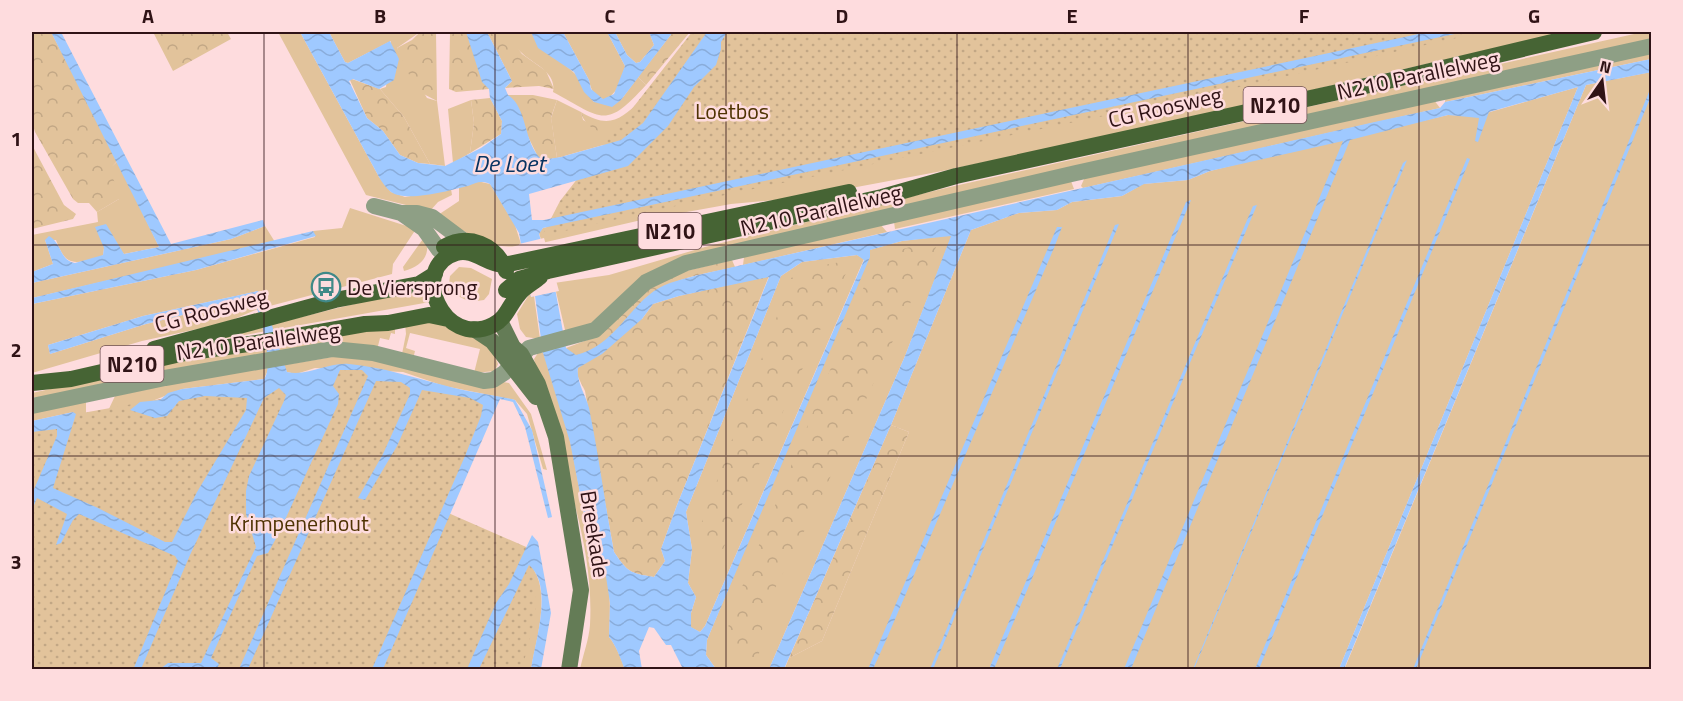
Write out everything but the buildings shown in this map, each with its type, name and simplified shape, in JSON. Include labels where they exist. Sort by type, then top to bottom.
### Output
[{"type":"main road","name":"CG Roosweg","points":[[504,265],[525,269],[872,188],[956,177],[1388,81],[1594,32]]},
{"type":"main road","name":"N210","points":[[436,262],[450,243],[464,241],[478,243],[493,250]]},
{"type":"main road","name":"CG Roosweg","points":[[493,250],[507,255],[525,269]]},
{"type":"main road","points":[[493,250],[504,265],[506,305]]},
{"type":"main road","name":"N210","points":[[436,262],[467,252],[494,264],[504,265]]},
{"type":"main road","name":"CG Roosweg","points":[[32,382],[369,292],[388,281],[419,273],[436,262]]},
{"type":"main road","points":[[436,262],[434,290],[437,305],[448,319]]},
{"type":"main road","name":"CG Roosweg","points":[[525,269],[551,262]]},
{"type":"main road","name":"CG Roosweg","points":[[506,305],[521,291],[525,269]]},
{"type":"main road","name":"CG Roosweg","points":[[365,324],[386,315],[437,305]]},
{"type":"main road","name":"N210","points":[[437,305],[448,306],[467,317],[478,318],[506,305]]},
{"type":"main road","name":"N210","points":[[448,319],[458,325],[474,329],[485,328],[506,305]]},
{"type":"main road","name":"Breekade","points":[[506,305],[515,360]]},
{"type":"main road","name":"CG Roosweg","points":[[32,382],[71,379],[197,351],[365,324],[388,323],[429,315],[448,319]]},
{"type":"main road","name":"Breekade","points":[[474,329],[515,360],[538,384],[556,437],[580,573],[579,614],[569,669]]},
{"type":"street","name":"N210 Parallelweg","points":[[32,406],[165,378],[332,349],[355,350],[484,381],[493,380],[529,348],[586,334],[604,323],[646,282],[686,263],[1087,171],[1652,46]]},
{"type":"street","points":[[374,206],[401,213],[417,213],[432,217],[464,241]]},
{"type":"street","points":[[401,213],[428,233],[436,262]]},
{"type":"green space","points":[[32,32],[51,32],[118,160],[111,168],[119,199],[97,212],[89,203],[78,203],[73,199],[35,132],[32,122]]},
{"type":"green space","points":[[153,32],[227,32],[231,39],[173,71]]},
{"type":"green space","points":[[278,32],[300,32],[379,177],[391,192],[405,197],[451,189],[452,195],[438,202],[430,211],[366,195]]},
{"type":"green space","points":[[329,32],[420,32],[397,48],[427,98],[437,101],[445,166],[430,164],[404,117],[380,89],[386,87],[391,41],[348,63],[345,62]]},
{"type":"green space","points":[[420,32],[436,32],[437,101],[416,90],[397,48],[412,40]]},
{"type":"green space","points":[[450,32],[466,32],[489,89],[456,92],[449,89]]},
{"type":"green space","points":[[487,32],[506,33],[522,54],[546,71],[554,89],[539,86],[505,88],[512,81]]},
{"type":"green space","points":[[502,32],[531,32],[544,50],[575,74],[594,102],[621,100],[638,77],[646,85],[621,109],[603,116],[594,114],[553,92],[553,85],[548,74],[519,51]]},
{"type":"green space","points":[[563,32],[607,32],[625,66],[619,87],[608,99],[597,97]]},
{"type":"green space","points":[[615,32],[649,32],[654,45],[640,62],[636,63],[627,55]]},
{"type":"green space","points":[[673,32],[690,32],[646,85],[638,77]]},
{"type":"green space","name":"Loetbos","points":[[692,32],[1483,32],[1195,97],[734,193],[542,236],[560,201]]},
{"type":"green space","points":[[1464,32],[1567,32],[1110,136],[937,172],[798,198],[731,204],[637,221],[542,243],[539,233],[543,228]]},
{"type":"green space","points":[[1651,32],[1651,42],[678,260],[587,328],[565,330],[554,283],[609,275],[705,247],[950,187]]},
{"type":"green space","points":[[1651,50],[1651,59],[1445,102],[1446,94]]},
{"type":"green space","points":[[1651,72],[1651,669],[1344,670],[1586,85]]},
{"type":"green space","points":[[349,78],[380,89],[404,117],[430,164],[418,163],[400,155],[383,131],[367,118]]},
{"type":"green space","points":[[1578,87],[1339,669],[784,670],[789,658],[822,641],[909,432],[891,425],[971,230],[1019,213],[1057,210],[1072,202],[1122,196],[1143,184],[1188,180],[1210,171],[1262,158],[1448,115],[1476,116]]},
{"type":"green space","points":[[508,95],[533,95],[557,100],[551,117],[557,158],[541,160],[537,155]]},
{"type":"green space","points":[[490,98],[502,121],[501,134],[470,153],[474,123],[471,100]]},
{"type":"green space","points":[[471,100],[474,123],[470,153],[453,163],[448,109]]},
{"type":"green space","points":[[557,100],[581,112],[583,120],[621,140],[557,158],[551,118]]},
{"type":"green space","points":[[641,100],[621,140],[591,127],[581,112],[599,120],[614,120],[627,113]]},
{"type":"green space","points":[[1434,100],[1440,108],[1083,188],[1081,186],[1085,177]]},
{"type":"green space","points":[[32,145],[64,205],[76,214],[73,219],[32,229]]},
{"type":"green space","points":[[118,161],[159,247],[124,254],[120,250],[104,248],[103,255],[98,258],[73,262],[66,258],[56,240],[45,240],[53,264],[32,272],[32,235],[98,222],[97,212],[119,199],[110,168]]},
{"type":"green space","points":[[477,181],[490,184],[515,225],[521,244],[501,246],[490,243],[467,233],[438,215],[459,201],[459,187]]},
{"type":"green space","points":[[1071,181],[1074,189],[895,229],[894,222]]},
{"type":"green space","points":[[350,208],[416,229],[393,264],[392,274],[266,307],[258,291],[143,316],[48,345],[50,354],[146,324],[248,299],[253,300],[258,309],[225,323],[142,341],[32,373],[32,304],[196,270],[315,237],[313,231],[342,228]]},
{"type":"green space","points":[[880,224],[887,232],[743,265],[744,257]]},
{"type":"green space","points":[[265,226],[275,242],[32,298],[32,283],[231,239]]},
{"type":"green space","points":[[952,235],[905,356],[769,669],[716,669],[706,655],[707,640],[869,250],[902,241]]},
{"type":"green space","points":[[425,236],[427,249],[424,259],[416,266],[404,271],[403,267]]},
{"type":"green space","points":[[937,245],[817,506],[765,608],[757,669],[753,669],[724,641],[735,604],[876,257],[910,247]]},
{"type":"green space","points":[[857,255],[864,259],[705,626],[700,632],[690,627],[696,597],[688,583],[692,549],[686,512],[781,276],[802,262]]},
{"type":"green space","points":[[732,260],[735,267],[691,277],[667,286],[644,301],[632,313],[642,319],[653,304],[769,276],[677,505],[661,549],[665,561],[654,577],[639,574],[626,568],[614,552],[585,391],[577,375],[578,368],[566,348],[595,337],[655,283],[673,274]]},
{"type":"green space","points":[[852,260],[756,471],[721,554],[700,527],[791,278],[818,266]]},
{"type":"green space","points":[[459,267],[471,268],[492,279],[489,294],[484,300],[470,302],[448,291],[450,276]]},
{"type":"green space","points":[[427,286],[430,302],[188,345]]},
{"type":"green space","points":[[530,293],[534,296],[540,339],[526,337],[520,329],[517,314]]},
{"type":"green space","points":[[437,322],[464,332],[481,342],[494,355],[498,364],[495,371],[474,373],[480,349],[410,333],[406,348],[415,351],[414,355],[402,354],[406,334],[405,323]]},
{"type":"green space","points":[[395,325],[395,334],[391,333],[389,340],[380,338],[378,346],[32,398],[32,393],[229,350],[264,350]]},
{"type":"green space","points":[[538,353],[543,353],[566,420],[588,536],[602,559],[607,578],[610,598],[609,637],[625,669],[580,669],[590,625],[590,591],[586,557],[571,491],[534,359]]},
{"type":"green space","points":[[344,355],[509,383],[531,414],[547,470],[543,469],[527,414],[515,400],[444,386],[403,372],[315,368],[296,374],[287,372],[284,365]]},
{"type":"green space","name":"Krimpenerhout","points":[[345,366],[494,400],[446,512],[533,550],[536,615],[522,669],[32,670],[32,422]]},
{"type":"green space","points":[[269,368],[264,379],[182,389],[130,410],[107,413],[115,396],[213,375]]},
{"type":"green space","points":[[86,401],[86,418],[79,431],[73,412],[32,421],[32,412]]},
{"type":"green space","points":[[891,425],[909,432],[822,641],[789,658]]},
{"type":"green space","points":[[529,564],[540,586],[541,600],[539,629],[531,669],[479,670]]},
{"type":"water","points":[[51,32],[61,32],[171,244],[263,220],[265,226],[231,239],[32,283],[32,272],[53,264],[45,240],[49,236],[63,255],[75,263],[103,255],[104,248],[95,227],[106,224],[124,254],[159,247]]},
{"type":"water","name":"De Loet","points":[[300,32],[329,32],[345,62],[348,63],[390,41],[399,59],[394,80],[379,89],[353,79],[349,81],[367,118],[383,131],[400,155],[418,163],[445,166],[481,148],[501,134],[502,121],[490,98],[489,89],[482,82],[466,32],[487,32],[512,81],[505,88],[508,95],[519,108],[531,144],[542,160],[621,140],[643,123],[707,32],[727,32],[721,42],[716,65],[694,87],[668,126],[628,166],[529,194],[532,220],[544,220],[1428,32],[1464,32],[543,228],[539,234],[554,283],[566,348],[576,355],[600,344],[610,336],[654,291],[681,279],[1440,108],[1445,102],[1651,59],[1652,72],[1586,85],[1344,669],[1339,669],[1578,87],[1489,112],[1478,142],[1475,141],[1479,118],[1448,115],[1350,140],[1131,669],[1124,669],[1343,141],[1210,171],[1188,180],[1144,184],[1122,196],[1072,202],[1057,210],[1019,213],[971,230],[891,425],[784,669],[769,669],[905,356],[951,236],[902,241],[870,250],[870,257],[707,640],[706,655],[716,669],[683,669],[671,645],[666,645],[654,628],[649,627],[639,651],[642,669],[625,670],[609,637],[610,603],[605,570],[602,558],[589,540],[570,442],[543,353],[535,296],[531,297],[519,233],[490,184],[479,182],[440,193],[407,196],[391,192],[379,177]],"holes":[[[857,255],[864,260],[705,626],[700,632],[691,627],[691,613],[696,597],[688,583],[692,549],[686,512],[781,276],[802,262]],[[769,277],[677,505],[661,549],[665,561],[654,577],[634,573],[626,568],[614,552],[593,426],[578,378],[578,368],[602,354],[642,319],[653,304],[679,296]]]},
{"type":"water","points":[[531,32],[563,32],[589,80],[591,89],[603,99],[614,94],[625,66],[607,32],[615,32],[627,55],[636,63],[640,62],[654,45],[649,32],[673,32],[621,100],[612,107],[594,102],[584,92],[574,72],[538,48]]},
{"type":"water","points":[[1651,87],[1651,96],[1416,669],[1413,669]]},
{"type":"water","points":[[1467,158],[1470,159],[1259,669],[1255,669]]},
{"type":"water","points":[[1407,160],[1194,669],[1193,669],[1403,163]]},
{"type":"water","points":[[1191,200],[994,669],[989,669],[1186,202]]},
{"type":"water","points":[[1257,205],[1060,669],[1057,669],[1253,206]]},
{"type":"water","points":[[1119,224],[933,669],[930,669],[1115,225]]},
{"type":"water","points":[[1057,227],[1062,227],[1054,248],[887,638],[873,669],[868,669]]},
{"type":"water","points":[[313,231],[316,236],[196,270],[32,304],[32,298]]},
{"type":"water","points":[[258,291],[266,307],[287,372],[302,373],[341,364],[361,365],[515,400],[532,430],[552,517],[548,518],[525,427],[513,402],[500,399],[383,669],[372,669],[465,456],[483,405],[470,398],[422,390],[397,446],[365,500],[358,498],[383,454],[410,394],[410,388],[401,382],[376,381],[248,669],[239,669],[368,376],[362,370],[340,370],[333,386],[339,394],[338,404],[279,533],[268,553],[257,556],[211,658],[219,664],[217,669],[160,669],[168,663],[201,663],[256,547],[246,514],[246,491],[249,476],[286,395],[279,388],[264,398],[190,555],[141,669],[133,670],[178,561],[175,556],[79,514],[73,520],[61,543],[56,545],[67,514],[37,498],[32,510],[32,494],[57,436],[57,429],[32,432],[32,421],[73,412],[76,414],[53,488],[165,542],[172,542],[197,492],[246,410],[247,398],[205,396],[179,401],[167,416],[155,418],[130,410],[140,402],[160,400],[168,393],[182,389],[264,379],[268,364],[263,327],[253,300],[248,299],[146,324],[50,354],[48,345],[143,316]]},
{"type":"water","points":[[532,535],[538,542],[551,613],[541,669],[531,669],[542,600],[536,575],[529,565],[479,669],[467,669],[496,603],[509,584]]},
{"type":"pier","points":[[544,238],[559,291],[531,297],[519,244]]},
{"type":"place","name":"De Viersprong","points":[[326,287]]}]
